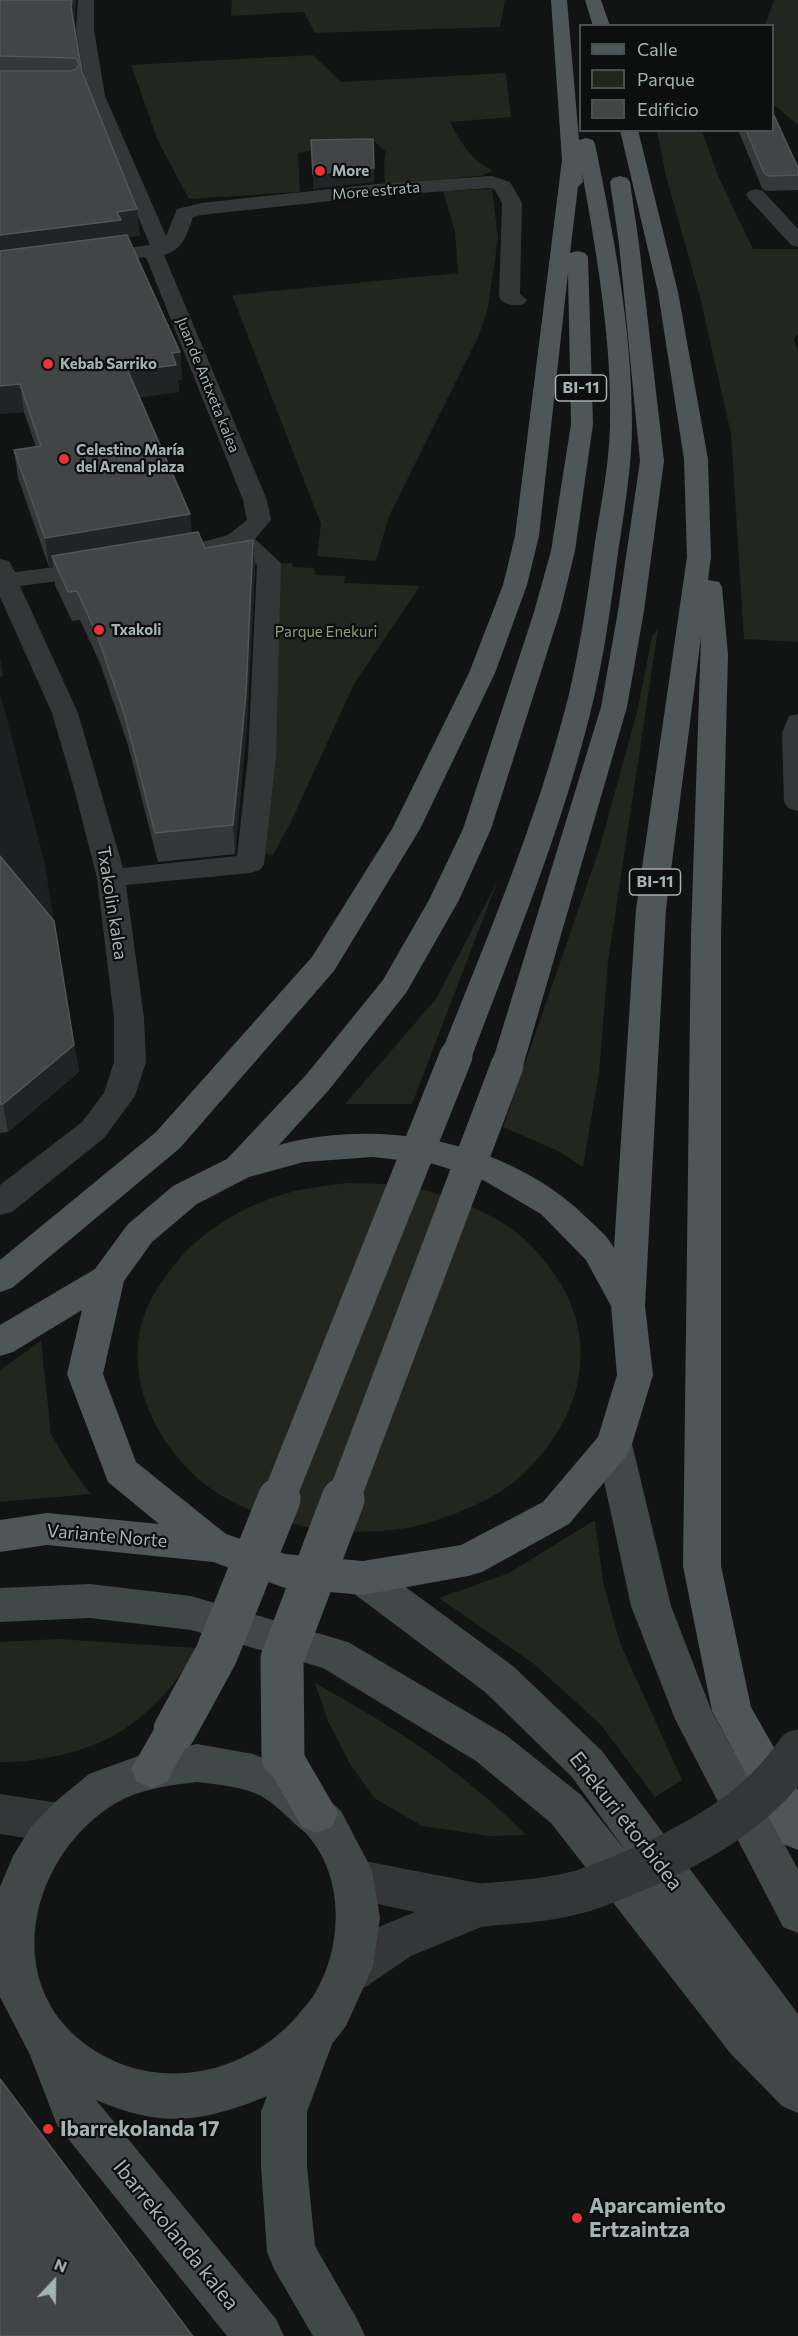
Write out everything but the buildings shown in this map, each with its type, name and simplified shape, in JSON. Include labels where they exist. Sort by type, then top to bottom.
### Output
[{"type":"main road","name":"BI-11","points":[[239,1168],[317,1083],[395,986],[444,900],[481,817],[547,612],[561,561],[582,424],[577,246],[559,0]]},
{"type":"main road","points":[[589,24],[591,0]]},
{"type":"main road","points":[[591,0],[601,24]]},
{"type":"main road","points":[[561,29],[579,112]]},
{"type":"main road","points":[[152,1769],[216,1655],[506,926],[560,773],[576,717],[594,638],[618,470],[621,412],[617,332],[604,238],[583,132]]},
{"type":"main road","points":[[317,1813],[282,1786],[241,1769],[197,1763],[152,1769],[102,1789],[59,1822],[28,1869],[12,1922],[15,1977],[42,2033],[81,2071],[126,2091],[175,2098],[226,2090],[273,2070],[312,2037],[336,2005],[351,1971],[366,1881],[317,1813],[283,1757],[282,1659],[507,1066],[614,707],[631,611],[652,461],[629,244],[610,132]]},
{"type":"main road","name":"BI-11","points":[[628,1306],[651,909],[699,557],[696,459],[668,292],[629,132]]},
{"type":"main road","points":[[0,1279],[168,1140],[323,964],[406,829],[482,672],[515,585],[528,536],[571,161]]},
{"type":"main road","points":[[699,557],[709,582],[715,655],[706,934],[702,1566],[732,1711],[798,1830]]},
{"type":"main road","points":[[0,1342],[107,1278],[140,1233],[185,1195],[239,1168],[304,1150],[372,1145],[435,1152],[495,1171],[553,1205],[599,1251],[628,1306],[635,1375],[614,1444],[556,1513],[468,1560],[363,1578],[285,1570],[213,1546],[121,1471],[85,1374],[107,1278]]},
{"type":"main road","points":[[614,1444],[651,1606],[691,1709],[798,1912]]},
{"type":"main road","name":"Variante Norte","points":[[0,1536],[47,1529],[213,1546]]},
{"type":"main road","name":"Enekuri etorbidea","points":[[363,1578],[499,1679],[587,1764],[798,2052]]},
{"type":"main road","name":"Enekuri etorbidea","points":[[0,1605],[90,1601],[191,1613],[334,1653],[491,1748],[566,1809],[747,2037],[798,2090]]},
{"type":"main road","name":"Ibarrekolanda kalea","points":[[42,2033],[73,2109],[259,2336]]},
{"type":"main road","points":[[312,2037],[284,2112],[284,2166],[291,2253],[340,2336]]},
{"type":"street","name":"Juan de Antxeta kalea","points":[[86,0],[85,30],[96,96],[156,248],[158,262],[255,500],[259,520],[254,530],[226,546],[161,559]]},
{"type":"street","name":"More estrata","points":[[156,248],[170,246],[176,240],[182,216],[201,208],[377,190],[492,182],[503,186],[512,203],[509,297],[517,300]]},
{"type":"street","points":[[756,195],[798,241]]},
{"type":"street","points":[[0,270],[156,248]]},
{"type":"street","points":[[128,876],[250,864],[262,757],[269,568],[268,563],[249,545]]},
{"type":"street","points":[[2,576],[60,575],[116,566]]},
{"type":"street","name":"Txakolin kalea","points":[[0,1203],[93,1130],[119,1096],[130,1062],[129,1018],[111,878],[95,813],[65,713],[2,576]]},
{"type":"street","points":[[798,722],[795,733],[798,802]]},
{"type":"street","points":[[351,1971],[396,1941],[483,1905],[583,1892],[672,1855],[708,1835],[759,1797],[790,1766],[798,1751]]},
{"type":"street","points":[[0,1814],[59,1822]]},
{"type":"street","points":[[366,1881],[483,1905]]},
{"type":"street","name":"Ibarrekolanda kalea","points":[[0,1994],[42,2033]]},
{"type":"shaded area","points":[[0,693],[44,860],[79,1072],[8,1132],[0,1133]]},
{"type":"green space","points":[[232,0],[505,0],[500,27],[315,33],[304,12],[231,16]]},
{"type":"green space","points":[[774,0],[798,0],[798,125],[774,105],[774,24],[765,24]]},
{"type":"green space","points":[[313,55],[341,82],[506,73],[511,117],[450,122],[467,150],[485,167],[493,171],[480,176],[385,184],[386,152],[372,139],[298,153],[300,192],[189,199],[158,141],[131,65]]},
{"type":"green space","points":[[657,132],[702,132],[718,176],[753,249],[798,249],[798,334],[794,339],[798,352],[798,642],[744,639],[731,434],[700,297],[666,176]]},
{"type":"green space","points":[[492,189],[498,238],[488,308],[479,335],[389,516],[376,561],[317,556],[321,524],[232,295],[458,273],[455,231],[443,191]]},
{"type":"green space","name":"Parque Enekuri","points":[[274,563],[292,563],[293,567],[314,568],[315,575],[345,576],[344,583],[420,586],[354,684],[290,824],[273,855],[261,853]]},
{"type":"green space","points":[[658,629],[608,962],[599,1073],[583,1167],[558,1151],[503,1127],[599,850],[638,708],[652,636]]},
{"type":"green space","points":[[498,880],[412,1104],[345,1104],[436,999]]},
{"type":"green space","points":[[347,1183],[397,1185],[430,1191],[480,1210],[503,1223],[527,1242],[554,1273],[572,1307],[579,1334],[581,1360],[577,1386],[569,1411],[540,1457],[509,1486],[481,1502],[450,1516],[406,1528],[360,1532],[313,1528],[267,1516],[224,1497],[203,1483],[168,1445],[154,1422],[139,1373],[138,1347],[145,1313],[163,1280],[191,1246],[231,1217],[260,1202],[298,1190]]},
{"type":"green space","points":[[41,1341],[51,1434],[71,1468],[91,1494],[0,1502],[0,1370]]},
{"type":"green space","points":[[595,1520],[603,1582],[620,1643],[682,1780],[655,1797],[601,1725],[534,1664],[439,1598],[509,1573]]},
{"type":"green space","points":[[58,1639],[196,1648],[169,1689],[144,1714],[117,1734],[92,1746],[66,1754],[25,1761],[0,1762],[0,1642]]},
{"type":"green space","points":[[315,1683],[426,1751],[477,1790],[526,1835],[490,1836],[422,1826],[374,1798],[350,1764],[328,1721]]},
{"type":"place","name":"More","points":[[320,171]]},
{"type":"place","name":"Kebab Sarriko","points":[[48,364]]},
{"type":"place","name":"Celestino María del Arenal plaza","points":[[64,459]]},
{"type":"place","name":"Txakoli","points":[[99,630]]},
{"type":"place","name":"Ibarrekolanda 17","points":[[48,2129]]},
{"type":"place","name":"Aparcamiento Ertzaintza","points":[[577,2218]]}]
